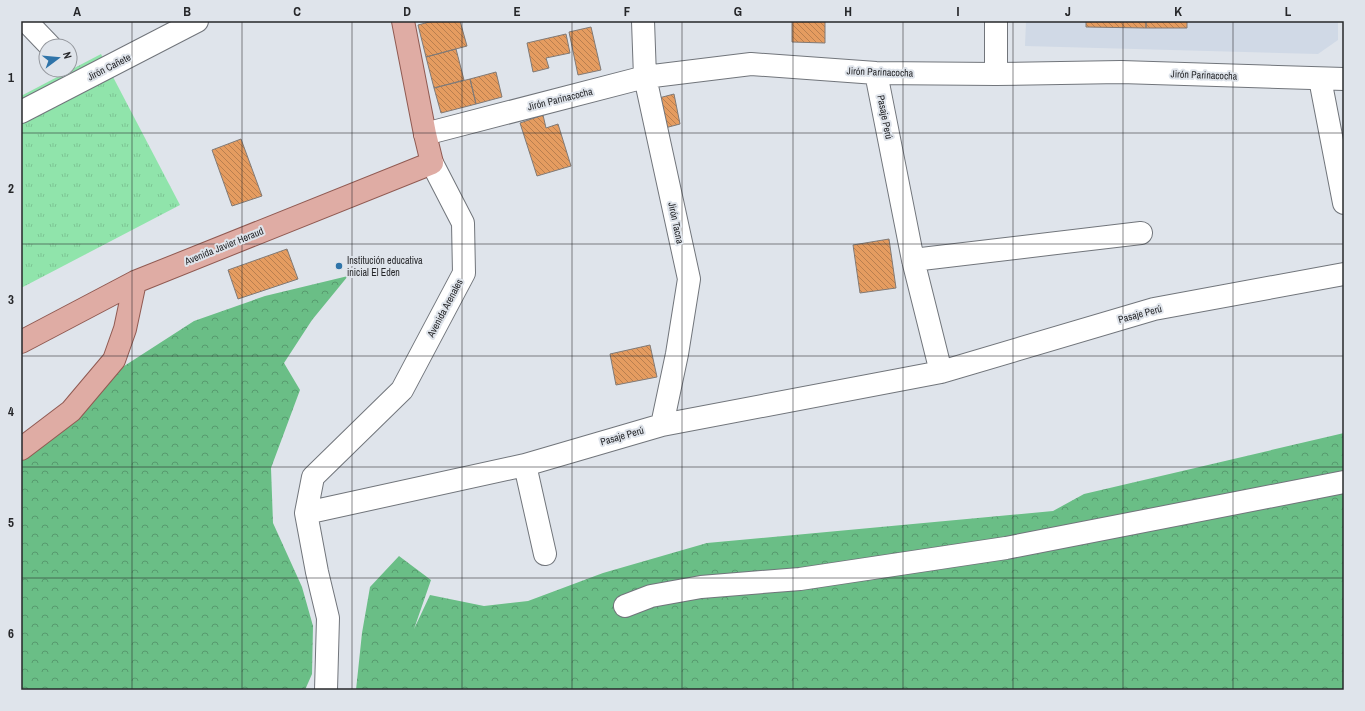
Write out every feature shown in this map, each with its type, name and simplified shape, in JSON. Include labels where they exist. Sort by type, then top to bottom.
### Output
[{"type":"main road","name":"Avenida Arenales","points":[[403,21],[432,163]]},
{"type":"main road","name":"Avenida Javier Heraud","points":[[21,342],[135,282],[432,163]]},
{"type":"main road","points":[[21,448],[71,411],[114,360],[125,329],[135,282]]},
{"type":"street","points":[[26,21],[42,38]]},
{"type":"street","name":"Jirón Cañete","points":[[78,73],[197,21]]},
{"type":"street","name":"Jirón Tacna","points":[[643,21],[645,77],[689,280],[677,354],[662,424]]},
{"type":"street","points":[[996,21],[996,74]]},
{"type":"street","name":"Jirón Parinacocha","points":[[425,134],[645,77],[751,64],[876,73],[996,74],[1121,72],[1344,79]]},
{"type":"street","name":"Pasaje Perú","points":[[876,73],[913,260],[941,372]]},
{"type":"street","name":"Jirón Cañete","points":[[21,112],[70,78]]},
{"type":"street","points":[[1320,79],[1344,203]]},
{"type":"street","name":"Avenida Arenales","points":[[306,513],[313,477],[402,390],[464,273],[463,223],[432,163]]},
{"type":"street","points":[[913,260],[1141,233]]},
{"type":"street","name":"Pasaje Perú","points":[[306,513],[525,465],[662,424],[941,372],[1154,309],[1344,274]]},
{"type":"street","points":[[525,465],[545,554]]},
{"type":"street","points":[[624,606],[651,596],[701,587],[800,579],[1006,548],[1344,482]]},
{"type":"street","points":[[306,513],[317,572],[328,618],[326,690]]},
{"type":"shaded area","points":[[1026,21],[1338,21],[1338,40],[1318,54],[1025,46]]},
{"type":"green space","points":[[101,54],[180,205],[21,288],[21,96],[55,78],[78,78],[78,66]]},
{"type":"green space","points":[[348,276],[312,320],[284,363],[300,390],[271,468],[273,523],[302,587],[313,626],[312,674],[305,690],[21,690],[21,445],[104,379],[194,321],[265,296]]},
{"type":"green space","points":[[1344,433],[1344,690],[356,690],[362,633],[370,587],[399,556],[431,580],[414,629],[430,595],[484,606],[528,601],[603,573],[707,543],[1053,511],[1084,494]]},
{"type":"building","points":[[433,21],[460,21],[467,46],[426,57],[418,25]]},
{"type":"building","points":[[792,21],[825,21],[825,43],[792,42]]},
{"type":"building","points":[[1086,21],[1146,21],[1146,28],[1086,27]]},
{"type":"building","points":[[1146,21],[1187,21],[1187,28],[1146,28]]},
{"type":"building","points":[[591,27],[601,70],[578,75],[569,32]]},
{"type":"building","points":[[566,34],[570,53],[546,58],[549,68],[533,72],[527,43]]},
{"type":"building","points":[[456,49],[464,80],[434,88],[426,57]]},
{"type":"building","points":[[496,72],[502,97],[476,104],[470,79]]},
{"type":"building","points":[[470,79],[476,104],[441,113],[434,88]]},
{"type":"building","points":[[674,94],[680,124],[661,129],[655,99]]},
{"type":"building","points":[[543,115],[546,128],[558,124],[571,166],[537,176],[520,123]]},
{"type":"building","points":[[241,139],[262,196],[232,206],[212,150]]},
{"type":"building","points":[[889,239],[896,288],[860,293],[853,245]]},
{"type":"building","points":[[287,249],[298,279],[238,299],[228,270]]},
{"type":"building","points":[[650,345],[657,377],[616,385],[610,354]]},
{"type":"place","name":"Institución educativa inicial El Eden","points":[[339,266]]}]
